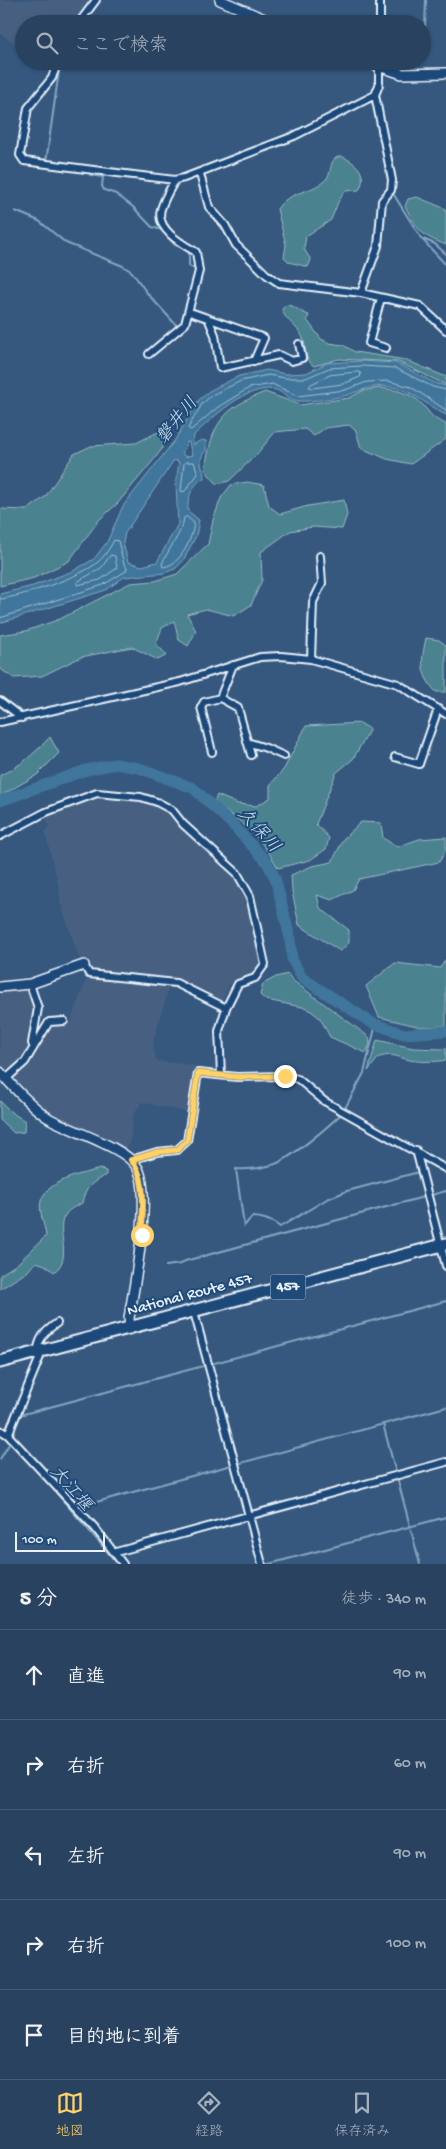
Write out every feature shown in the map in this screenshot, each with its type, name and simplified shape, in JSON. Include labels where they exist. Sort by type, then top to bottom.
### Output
[{"type":"highway","name":"National Route 457","points":[[0,1362],[40,1353],[443,1245]]},
{"type":"street","points":[[85,15],[96,0]]},
{"type":"street","points":[[220,0],[255,15]]},
{"type":"street","points":[[380,0],[380,15]]},
{"type":"street","points":[[55,70],[52,78],[28,108],[20,154],[24,161],[174,180],[200,174],[294,136],[375,95]]},
{"type":"street","points":[[361,293],[378,246],[382,201],[391,190],[392,180],[375,95],[379,85],[379,70]]},
{"type":"street","points":[[393,70],[402,74],[446,73]]},
{"type":"street","points":[[200,174],[209,208],[225,225],[236,245],[267,275],[279,283],[361,293],[406,302],[420,306],[446,330]]},
{"type":"street","points":[[149,354],[183,327],[190,312],[199,271],[196,252],[182,244],[165,228],[160,219],[161,209],[174,180]]},
{"type":"street","points":[[381,298],[369,343],[386,348]]},
{"type":"street","points":[[190,312],[264,338],[254,361]]},
{"type":"street","points":[[208,318],[214,335],[220,368],[278,355],[292,361],[302,358],[299,344]]},
{"type":"street","points":[[311,659],[313,602],[322,583],[320,556]]},
{"type":"street","points":[[0,722],[180,682],[260,657],[281,656],[311,659],[398,684],[446,714]]},
{"type":"street","points":[[220,698],[233,665]]},
{"type":"street","points":[[212,752],[200,707],[204,702],[220,698],[238,708],[251,755]]},
{"type":"street","points":[[0,701],[22,718]]},
{"type":"street","points":[[395,757],[419,764],[438,709]]},
{"type":"street","points":[[247,742],[284,756]]},
{"type":"street","points":[[0,836],[46,812],[97,793],[141,797],[157,802],[172,810],[183,824],[237,873],[250,896],[265,964],[255,978],[238,984],[226,1008],[219,1031],[221,1074]]},
{"type":"street","points":[[0,987],[30,984],[84,965],[90,974],[176,983],[226,1008]]},
{"type":"street","points":[[30,984],[38,1008],[35,1019],[33,1046]]},
{"type":"street","points":[[64,1021],[49,1022],[25,1062],[3,1076],[48,1118],[124,1155],[131,1160],[140,1173],[142,1186],[142,1235],[129,1318],[130,1328]]},
{"type":"street","points":[[131,1160],[157,1152],[177,1150],[187,1141],[198,1073],[238,1077],[285,1076],[298,1078],[324,1101],[416,1150],[446,1169]]},
{"type":"street","points":[[416,1150],[443,1245],[446,1266]]},
{"type":"street","points":[[194,1312],[262,1564]]},
{"type":"street","points":[[8,1435],[40,1353],[39,1340],[47,1330],[57,1323]]},
{"type":"street","points":[[0,1430],[8,1435],[116,1552],[123,1564]]},
{"type":"street","points":[[116,1552],[446,1462]]},
{"type":"shaded area","points":[[0,0],[92,0],[80,15],[15,15],[15,44],[0,33]]},
{"type":"shaded area","points":[[96,796],[137,799],[155,803],[171,813],[204,849],[236,879],[247,900],[259,959],[257,970],[252,974],[231,982],[222,1001],[217,1003],[176,980],[84,971],[60,902],[60,892],[45,831],[49,826],[46,816],[79,801]]},
{"type":"shaded area","points":[[88,976],[170,984],[154,1038],[153,1046],[156,1061],[196,1066],[190,1113],[141,1102],[133,1116],[130,1140],[126,1150],[49,1111],[13,1080],[50,1024],[70,1023]]},
{"type":"shaded area","points":[[30,989],[36,1010],[32,1017],[29,1046],[21,1059],[12,1068],[3,1069],[0,1065],[0,992]]},
{"type":"green space","points":[[341,156],[351,161],[359,169],[362,184],[359,190],[345,191],[338,202],[331,220],[306,236],[304,249],[311,260],[308,267],[289,262],[284,257],[286,245],[277,209],[288,198],[322,183],[329,175],[334,159]]},
{"type":"green space","points":[[417,197],[446,209],[446,245],[425,235],[413,221],[405,206],[408,199]]},
{"type":"green space","points":[[288,305],[309,315],[307,320],[321,339],[329,343],[343,345],[355,352],[406,360],[446,377],[446,385],[398,362],[339,359],[314,366],[308,359],[302,336],[282,310],[284,306]]},
{"type":"green space","points":[[379,388],[402,392],[418,400],[434,418],[446,424],[446,439],[411,464],[387,459],[361,448],[356,431],[349,425],[325,428],[314,436],[305,429],[275,432],[256,455],[229,481],[217,484],[205,470],[211,441],[221,420],[238,405],[250,398],[265,392],[300,405],[349,398],[362,391]]},
{"type":"green space","points":[[158,432],[167,436],[162,449],[118,503],[99,520],[69,561],[34,578],[0,586],[0,509],[27,510],[45,497],[74,454],[91,446],[136,443]]},
{"type":"green space","points":[[247,482],[264,485],[269,506],[280,514],[308,506],[344,500],[347,515],[342,529],[313,527],[290,531],[261,552],[262,580],[251,605],[234,616],[206,609],[187,614],[196,631],[188,646],[179,640],[174,621],[162,628],[156,644],[167,655],[158,660],[132,647],[81,657],[42,676],[14,678],[0,669],[0,635],[26,631],[60,619],[130,583],[155,581],[177,574],[208,544],[213,520],[221,498],[231,485]]},
{"type":"green space","points":[[426,638],[439,640],[446,645],[446,692],[436,692],[424,673],[422,660]]},
{"type":"green space","points":[[360,723],[370,729],[353,759],[336,773],[316,824],[329,838],[326,849],[310,860],[278,868],[258,839],[234,817],[214,803],[217,795],[238,804],[256,806],[270,798],[270,785],[284,769],[306,726]]},
{"type":"green space","points":[[50,737],[59,753],[37,775],[0,796],[0,775],[27,759]]},
{"type":"green space","points":[[361,822],[381,823],[383,838],[397,847],[419,839],[446,837],[446,850],[439,862],[359,879],[353,890],[332,900],[317,895],[320,908],[349,930],[349,943],[340,951],[299,925],[292,891],[291,875],[312,866],[332,862],[344,838]]},
{"type":"green space","points":[[446,959],[446,1026],[421,1027],[379,1017],[366,986],[395,963],[440,968]]},
{"type":"green space","points":[[288,974],[292,980],[369,1037],[370,1044],[366,1053],[330,1037],[320,1018],[307,1008],[266,1000],[260,995],[263,984],[276,977]]},
{"type":"green space","points":[[377,1040],[413,1048],[446,1048],[446,1060],[418,1061],[392,1055],[379,1057],[368,1071]]},
{"type":"green space","points":[[0,1101],[11,1112],[25,1121],[24,1132],[14,1133],[0,1120]]},
{"type":"green space","points":[[101,1169],[106,1171],[106,1175],[90,1186],[85,1193],[82,1203],[69,1211],[63,1220],[64,1251],[60,1266],[54,1272],[45,1265],[36,1262],[27,1272],[0,1289],[0,1275],[17,1264],[46,1236],[40,1209],[44,1194],[57,1183],[66,1179]]},
{"type":"water","points":[[361,361],[396,363],[435,383],[446,386],[446,415],[406,391],[386,386],[373,387],[324,400],[310,401],[295,400],[271,389],[249,394],[229,405],[194,435],[193,445],[201,440],[206,441],[206,450],[201,457],[204,478],[193,488],[188,506],[188,511],[199,520],[196,536],[183,561],[175,569],[164,573],[124,577],[106,590],[0,623],[0,594],[33,586],[73,571],[94,559],[107,542],[123,506],[175,440],[198,401],[209,391],[239,376],[267,370],[286,374],[306,373],[327,363]],"holes":[[[187,442],[189,442],[192,455],[185,457],[182,453]],[[174,460],[179,462],[176,484],[178,524],[157,562],[142,566],[128,562],[123,543],[125,533]]]},
{"type":"waterway","points":[[425,15],[426,0]]},
{"type":"waterway","points":[[46,162],[59,70]]},
{"type":"waterway","points":[[90,175],[103,177],[102,186],[104,190],[116,194],[133,207],[152,227],[162,230],[175,245],[183,248]]},
{"type":"waterway","points":[[394,195],[421,238],[446,265]]},
{"type":"waterway","points":[[15,211],[39,221],[66,243],[123,266],[132,272],[147,293],[177,326]]},
{"type":"waterway","points":[[423,239],[435,244],[446,254]]},
{"type":"waterway","points":[[189,251],[189,266],[195,269]]},
{"type":"waterway","name":"久保川","points":[[0,801],[86,770],[116,764],[139,768],[193,788],[232,824],[267,862],[275,878],[280,897],[290,938],[292,959],[302,978],[372,1023],[404,1034],[446,1031]]},
{"type":"waterway","points":[[344,1110],[364,1073],[376,1024]]},
{"type":"waterway","points":[[341,1114],[309,1142],[282,1161],[260,1168],[236,1169],[244,1226],[252,1217],[267,1219],[280,1227],[327,1199],[347,1191],[419,1172]]},
{"type":"waterway","points":[[166,1266],[181,1264],[185,1261],[446,1191]]},
{"type":"waterway","points":[[280,1294],[341,1278]]},
{"type":"waterway","points":[[0,1459],[11,1441],[20,1415],[446,1301]]},
{"type":"waterway","points":[[237,1464],[446,1407]]},
{"type":"waterway","points":[[383,1424],[420,1564]]},
{"type":"waterway","name":"大江堰","points":[[0,1434],[9,1440]]},
{"type":"waterway","points":[[78,1507],[232,1465]]},
{"type":"waterway","name":"大江堰","points":[[34,1467],[118,1564]]},
{"type":"waterway","points":[[269,1564],[446,1517]]},
{"type":"route","points":[[142,1235],[142,1186],[140,1173],[131,1160],[157,1152],[177,1150],[187,1141],[198,1073],[238,1077],[285,1076]]},
{"type":"water label","name":"磐井川","points":[[178,421]]}]
